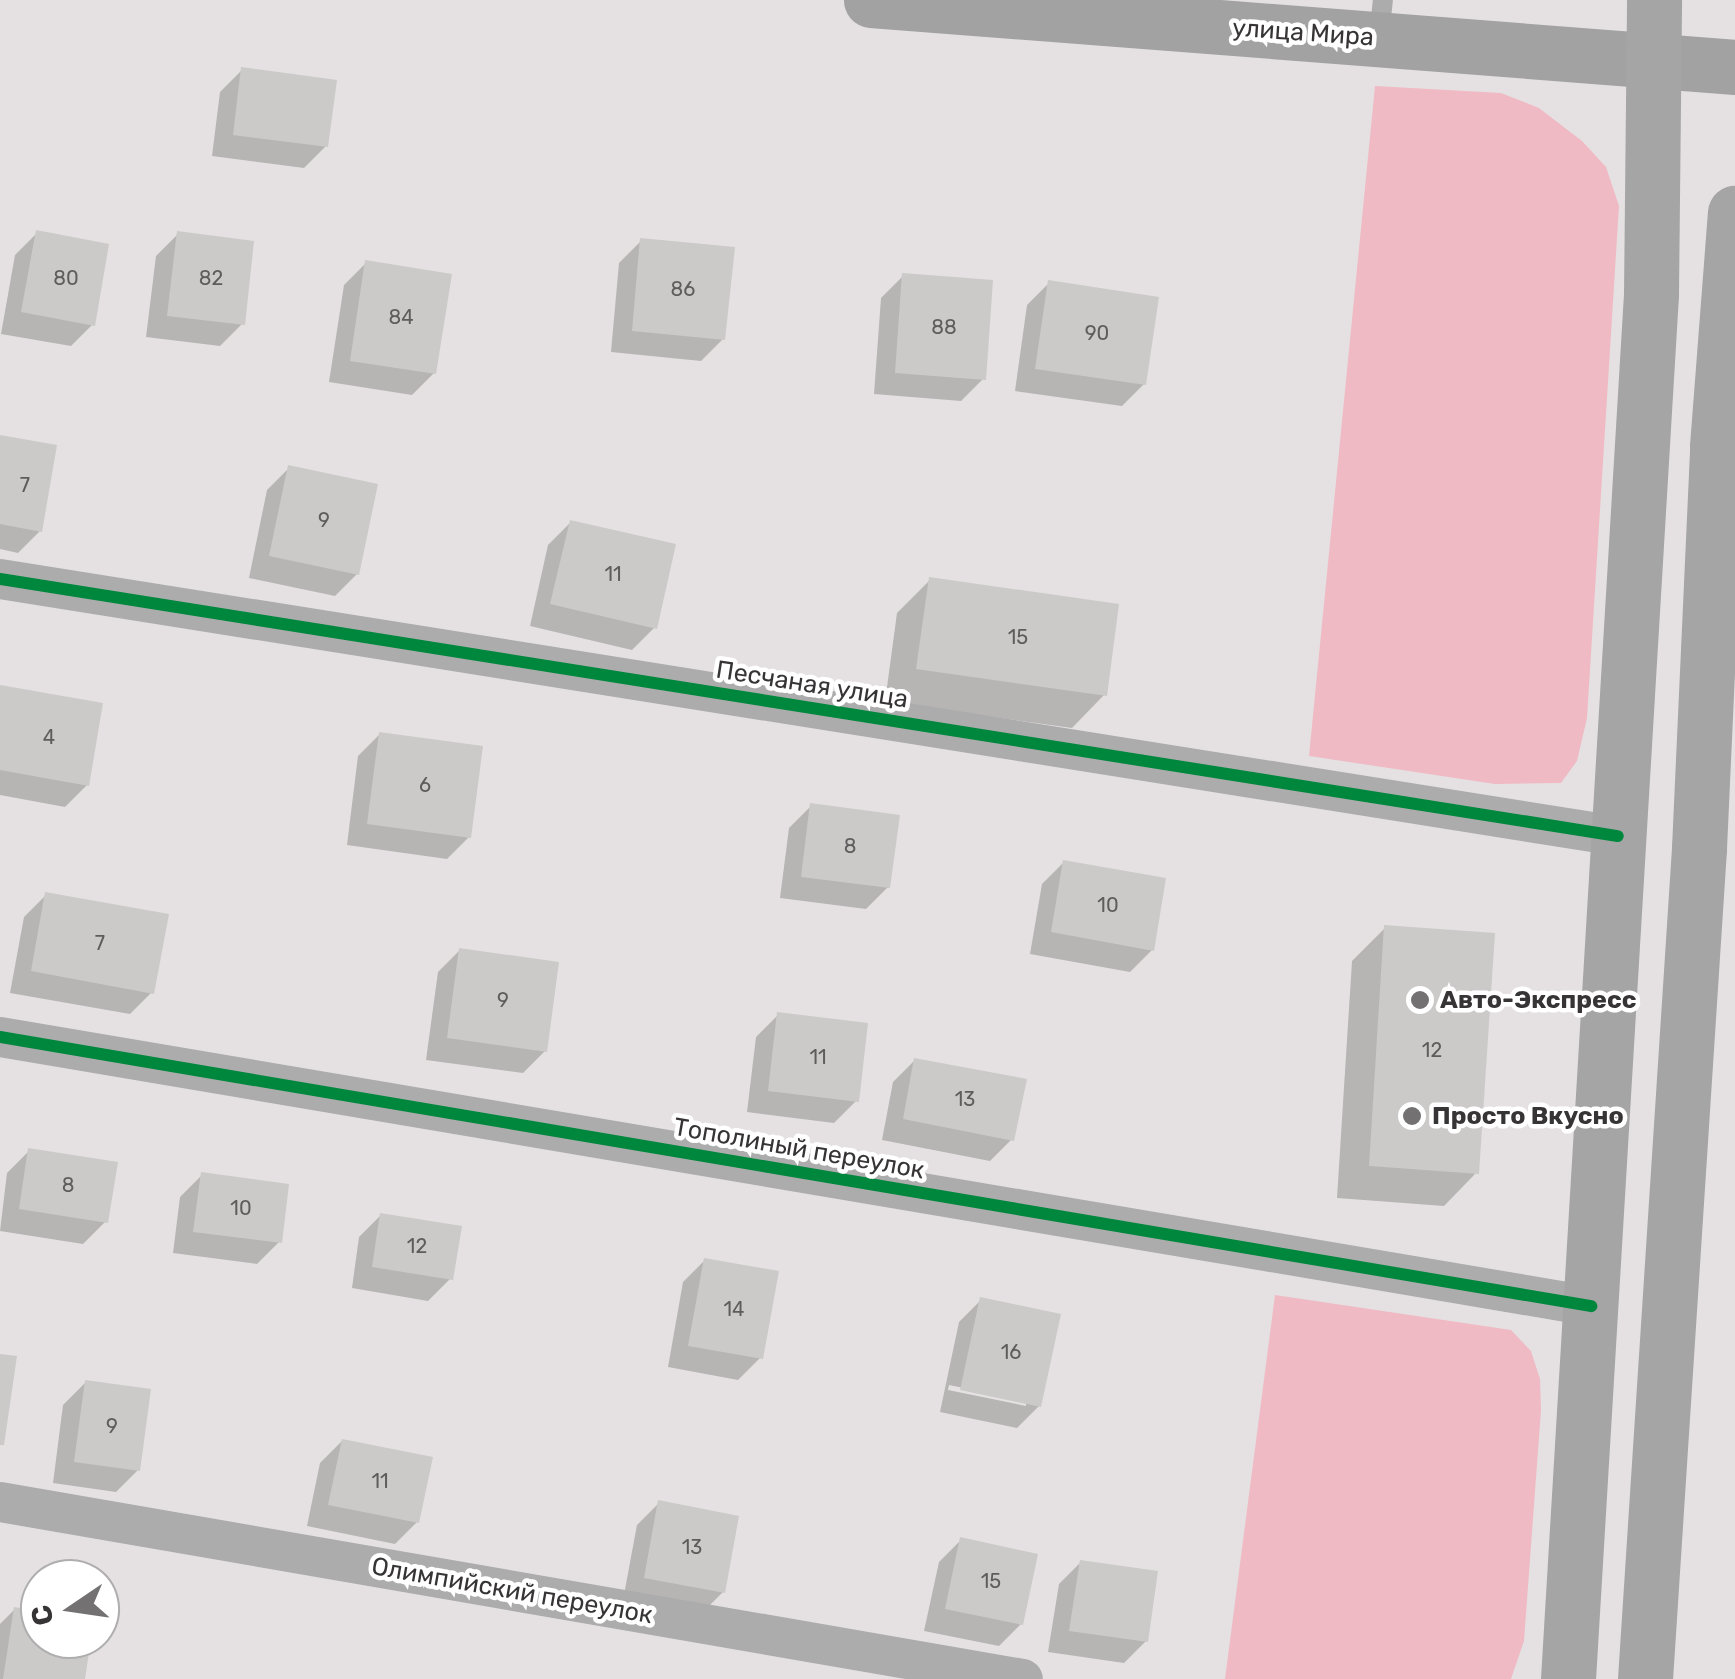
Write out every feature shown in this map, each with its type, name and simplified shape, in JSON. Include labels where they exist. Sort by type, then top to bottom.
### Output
[{"type":"main road","name":"улица Мира","points":[[871,0],[1381,19],[1652,60],[1735,68]]},
{"type":"main road","points":[[1568,1679],[1651,294],[1654,0]]},
{"type":"main road","points":[[1645,1679],[1726,440],[1735,213]]},
{"type":"street","name":"Песчаная улица","points":[[0,580],[1618,836]]},
{"type":"street","name":"Тополиный переулок","points":[[0,1037],[1591,1306]]},
{"type":"street","name":"Олимпийский переулок","points":[[0,1502],[1023,1679]]},
{"type":"shaded area","points":[[1375,86],[1501,93],[1539,108],[1582,141],[1606,167],[1619,206],[1587,718],[1577,761],[1561,783],[1495,784],[1309,756]]},
{"type":"shaded area","points":[[1275,1295],[1511,1330],[1531,1351],[1540,1379],[1541,1410],[1524,1641],[1511,1679],[1225,1679]]},
{"type":"building","points":[[241,67],[337,80],[328,147],[233,135]]},
{"type":"building","points":[[36,230],[109,244],[95,326],[21,312]]},
{"type":"building","points":[[177,231],[254,241],[245,325],[167,316]]},
{"type":"building","points":[[640,238],[735,247],[725,340],[632,331]]},
{"type":"building","points":[[365,260],[452,274],[436,374],[350,361]]},
{"type":"building","points":[[902,273],[993,280],[986,380],[895,373]]},
{"type":"building","points":[[1048,280],[1159,297],[1146,385],[1035,369]]},
{"type":"building","points":[[0,435],[57,445],[42,532],[0,524]]},
{"type":"building","points":[[288,465],[378,484],[359,575],[269,556]]},
{"type":"building","points":[[570,520],[676,544],[657,629],[550,604]]},
{"type":"building","points":[[929,577],[1119,604],[1107,696],[916,669]]},
{"type":"building","points":[[0,685],[103,703],[89,786],[0,770]]},
{"type":"building","points":[[379,732],[483,746],[471,838],[367,824]]},
{"type":"building","points":[[810,803],[900,815],[890,888],[801,877]]},
{"type":"building","points":[[1063,860],[1166,878],[1154,951],[1051,932]]},
{"type":"building","points":[[45,892],[169,914],[154,994],[31,971]]},
{"type":"building","points":[[1384,925],[1495,933],[1479,1174],[1369,1166]]},
{"type":"building","points":[[459,948],[559,962],[547,1052],[447,1038]]},
{"type":"building","points":[[777,1012],[868,1023],[859,1102],[768,1091]]},
{"type":"building","points":[[914,1058],[1027,1079],[1014,1141],[903,1119]]},
{"type":"building","points":[[28,1148],[118,1162],[108,1223],[19,1209]]},
{"type":"building","points":[[201,1172],[289,1184],[282,1243],[193,1232]]},
{"type":"building","points":[[380,1213],[462,1226],[453,1280],[372,1267]]},
{"type":"building","points":[[704,1258],[779,1271],[763,1359],[688,1346]]},
{"type":"building","points":[[980,1297],[1061,1314],[1041,1407],[960,1390]]},
{"type":"building","points":[[0,1354],[17,1356],[4,1445],[0,1445]]},
{"type":"building","points":[[85,1380],[151,1389],[140,1471],[74,1462]]},
{"type":"building","points":[[342,1439],[433,1457],[419,1523],[328,1505]]},
{"type":"building","points":[[658,1500],[739,1516],[725,1593],[644,1578]]},
{"type":"building","points":[[960,1537],[1038,1554],[1023,1625],[945,1609]]},
{"type":"building","points":[[1080,1560],[1158,1571],[1148,1642],[1069,1631]]},
{"type":"building","points":[[14,1607],[20,1608],[20,1659],[88,1659],[85,1679],[3,1679]]},
{"type":"cycle path","points":[[0,579],[1618,836]]},
{"type":"cycle path","points":[[0,1037],[1591,1306]]},
{"type":"place","name":"Авто-Экспресс","points":[[1420,1000]]},
{"type":"place","name":"Просто Вкусно","points":[[1412,1116]]}]
